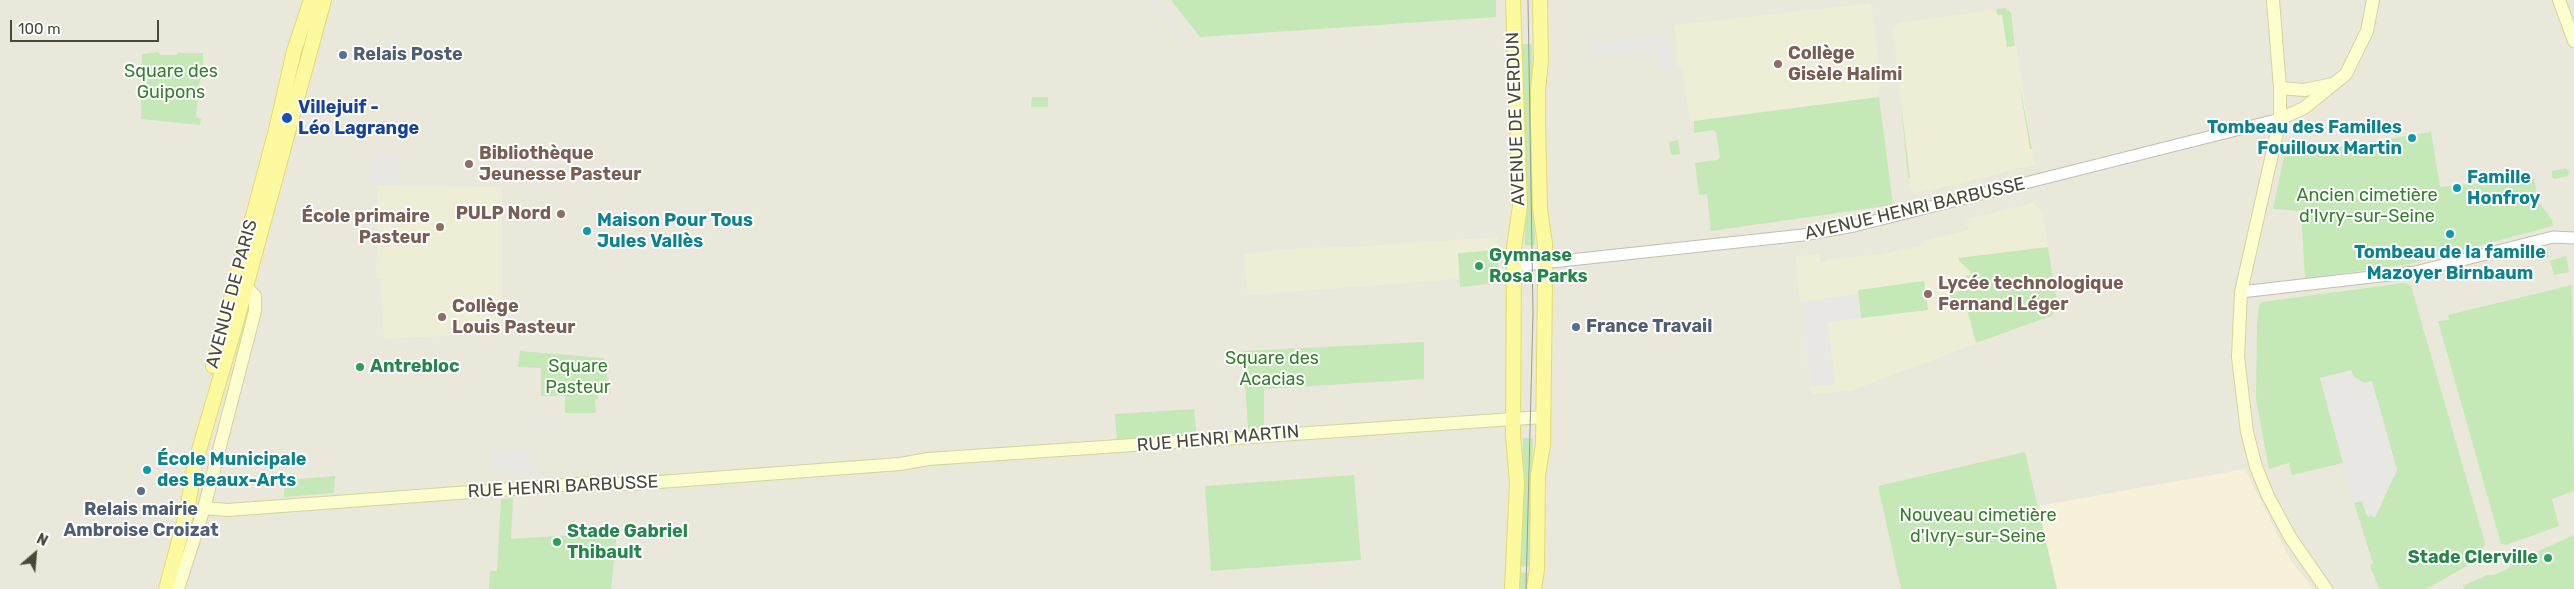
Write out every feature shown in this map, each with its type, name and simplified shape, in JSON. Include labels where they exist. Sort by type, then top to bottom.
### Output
[{"type":"main road","name":"AVENUE DE PARIS","points":[[166,589],[187,511],[195,464],[240,285],[292,59],[311,0]]},
{"type":"main road","name":"AVENUE DE PARIS","points":[[157,589],[179,509],[186,466],[324,0]]},
{"type":"main road","name":"AVENUE DE VERDUN","points":[[1512,589],[1517,482],[1513,448],[1514,248],[1520,206],[1513,0]]},
{"type":"main road","name":"AVENUE DE VERDUN","points":[[1534,589],[1537,570],[1538,475],[1543,445],[1545,264],[1540,209],[1538,125],[1538,90],[1541,61],[1540,0]]},
{"type":"main road","points":[[2273,0],[2280,88],[2280,119],[2241,292],[2238,357],[2251,451],[2268,496],[2290,537],[2326,589]]},
{"type":"main road","points":[[2280,119],[2304,108],[2338,83],[2352,66],[2367,31],[2373,0]]},
{"type":"main road","points":[[2559,0],[2574,41]]},
{"type":"main road","points":[[2280,88],[2304,90],[2338,83]]},
{"type":"main road","points":[[2280,119],[2304,90]]},
{"type":"main road","name":"AVENUE DE PARIS","points":[[178,589],[204,508],[256,305],[255,296],[240,285]]},
{"type":"main road","name":"RUE HENRI MARTIN","points":[[922,460],[1244,438],[1256,435],[1375,426],[1412,427],[1543,416]]},
{"type":"main road","name":"RUE HENRI BARBUSSE","points":[[204,508],[213,510],[237,509],[592,483],[632,484],[900,464],[922,460]]},
{"type":"street","name":"AVENUE HENRI BARBUSSE","points":[[1514,266],[1803,235],[1854,226],[2280,119]]},
{"type":"street","points":[[2241,292],[2415,272],[2553,237],[2574,238]]},
{"type":"shaded area","points":[[0,0],[2574,0],[2574,589],[0,589]]},
{"type":"shaded area","points":[[1149,0],[1153,0],[1187,42],[1185,44]]},
{"type":"shaded area","name":"Collège Gisèle Halimi","points":[[1871,3],[1878,55],[1879,97],[1690,122],[1682,66],[1678,66],[1675,25]]},
{"type":"shaded area","points":[[2005,8],[2011,13],[2035,165],[1914,194],[1909,188],[1893,28],[1898,23]]},
{"type":"shaded area","points":[[1667,36],[1671,69],[1660,71],[1656,49],[1592,56],[1591,43]]},
{"type":"shaded area","points":[[374,153],[399,154],[398,183],[372,182]]},
{"type":"shaded area","points":[[378,186],[502,187],[502,333],[384,339],[381,279],[376,279]]},
{"type":"shaded area","name":"Lycée technologique Fernand Léger","points":[[2033,203],[2042,210],[2055,289],[2057,306],[2051,316],[1850,391],[1811,394],[1795,257],[1820,253],[1821,263],[1826,262],[1826,260],[1881,254],[1924,245],[1924,241],[1968,230],[1967,219]]},
{"type":"shaded area","points":[[1498,237],[1498,250],[1458,253],[1460,279],[1248,295],[1244,254],[1298,248],[1348,247]]},
{"type":"shaded area","points":[[1858,294],[1861,318],[1828,322],[1835,384],[1811,387],[1800,302]]},
{"type":"shaded area","points":[[2351,370],[2354,377],[2364,383],[2372,381],[2397,470],[2375,517],[2366,514],[2362,501],[2354,503],[2320,378]]},
{"type":"shaded area","points":[[566,420],[566,422],[525,428],[527,425]]},
{"type":"shaded area","points":[[492,447],[500,450],[533,448],[537,477],[513,479],[512,471],[490,468]]},
{"type":"shaded area","points":[[2245,469],[2290,559],[2313,589],[2057,589],[2038,506]]},
{"type":"green space","points":[[1171,0],[1496,0],[1496,17],[1200,37]]},
{"type":"green space","points":[[2005,8],[2011,13],[2015,46],[2007,47],[2002,15],[1997,15],[1996,9]]},
{"type":"green space","points":[[1522,44],[1532,44],[1535,245],[1525,245]]},
{"type":"green space","name":"Square des Guipons","points":[[180,51],[180,53],[203,53],[203,70],[213,72],[213,77],[201,76],[196,117],[201,119],[200,125],[141,119],[142,54],[158,52],[161,55],[177,55]]},
{"type":"green space","points":[[2019,82],[2032,149],[2030,149]]},
{"type":"green space","points":[[1900,95],[1910,178],[1908,178]]},
{"type":"green space","points":[[1032,97],[1048,97],[1048,107],[1031,107]]},
{"type":"green space","points":[[1879,97],[1893,205],[1711,231],[1707,194],[1699,195],[1695,163],[1717,160],[1720,157],[1716,132],[1713,130],[1694,133],[1694,121]]},
{"type":"green space","name":"Ancien cimetière d'Ivry-sur-Seine","points":[[2431,132],[2440,187],[2534,178],[2538,201],[2552,220],[2553,226],[2410,264],[2305,279],[2301,211],[2273,209],[2284,156]]},
{"type":"green space","points":[[1678,140],[1680,154],[1671,155],[1669,142]]},
{"type":"green space","points":[[2566,168],[2569,171],[2568,176],[2554,179],[2552,177],[2552,171]]},
{"type":"green space","points":[[2048,247],[2053,277],[2047,279],[2048,290],[2055,289],[2057,306],[2051,316],[1976,343],[1966,305],[1950,307],[1948,293],[1975,288],[1972,278],[1965,278],[1965,276],[1971,275],[1970,271],[1958,258]]},
{"type":"green space","points":[[2547,249],[2549,257],[2535,260],[2532,252]]},
{"type":"green space","name":"Gymnase Rosa Parks","points":[[1498,250],[1499,283],[1460,287],[1458,253]]},
{"type":"green space","points":[[2566,256],[2569,272],[2554,275],[2550,261]]},
{"type":"green space","points":[[1924,281],[1928,310],[1861,318],[1858,290]]},
{"type":"green space","points":[[2404,283],[2411,286],[2485,543],[2481,558],[2426,589],[2379,589],[2370,565],[2373,563],[2354,503],[2362,501],[2368,518],[2370,515],[2375,517],[2397,470],[2372,382],[2364,383],[2354,377],[2336,375],[2320,378],[2343,463],[2292,475],[2289,463],[2269,469],[2256,399],[2257,325],[2259,305],[2262,302]]},
{"type":"green space","points":[[2572,285],[2574,491],[2552,499],[2559,526],[2506,545],[2501,544],[2438,321],[2449,320],[2448,315]]},
{"type":"green space","name":"Square des Acacias","points":[[1424,342],[1424,379],[1264,389],[1264,428],[1248,429],[1243,351]]},
{"type":"green space","name":"Square Pasteur","points":[[520,351],[604,358],[610,394],[602,394],[601,390],[598,390],[598,399],[595,399],[596,413],[565,413],[565,396],[541,396],[541,368],[518,367]]},
{"type":"green space","points":[[1194,409],[1197,441],[1117,447],[1115,414]]},
{"type":"green space","points":[[1523,438],[1533,439],[1529,567],[1520,566]]},
{"type":"green space","name":"Nouveau cimetière d'Ivry-sur-Seine","points":[[2025,452],[2057,589],[1901,589],[1878,486]]},
{"type":"green space","points":[[1354,475],[1361,560],[1211,571],[1205,486]]},
{"type":"green space","points":[[335,476],[334,493],[284,497],[285,480]]},
{"type":"green space","name":"Stade Gabriel Thibault","points":[[513,498],[511,539],[617,532],[611,589],[489,589],[490,571],[497,571],[501,499]]},
{"type":"green space","name":"Stade Clerville","points":[[2574,535],[2574,589],[2463,589],[2465,585],[2487,575],[2494,575],[2509,568],[2510,564]]},
{"type":"green space","points":[[1520,572],[1529,573],[1528,589],[1518,589]]},
{"type":"tram line","points":[[1526,589],[1533,313],[1528,0]]},
{"type":"place","name":"Relais Poste","points":[[343,55]]},
{"type":"place","name":"Collège Gisèle Halimi","points":[[1778,64]]},
{"type":"place","name":"Villejuif - Léo Lagrange","points":[[287,118]]},
{"type":"place","name":"Tombeau des Familles Fouilloux Martin","points":[[2412,138]]},
{"type":"place","name":"Bibliothèque Jeunesse Pasteur","points":[[469,164]]},
{"type":"place","name":"Famille Honfroy","points":[[2457,188]]},
{"type":"place","name":"PULP Nord","points":[[561,214]]},
{"type":"place","name":"École primaire Pasteur","points":[[440,227]]},
{"type":"place","name":"Maison Pour Tous Jules Vallès","points":[[587,231]]},
{"type":"place","name":"Tombeau de la famille Mazoyer Birnbaum","points":[[2450,234]]},
{"type":"place","name":"Gymnase Rosa Parks","points":[[1479,266]]},
{"type":"place","name":"Lycée technologique Fernand Léger","points":[[1928,294]]},
{"type":"place","name":"Collège Louis Pasteur","points":[[442,317]]},
{"type":"place","name":"France Travail","points":[[1576,327]]},
{"type":"place","name":"Antrebloc","points":[[360,367]]},
{"type":"place","name":"École Municipale des Beaux-Arts","points":[[147,470]]},
{"type":"place","name":"Relais mairie Ambroise Croizat","points":[[141,491]]},
{"type":"place","name":"Stade Gabriel Thibault","points":[[557,542]]},
{"type":"place","name":"Stade Clerville","points":[[2548,558]]}]
